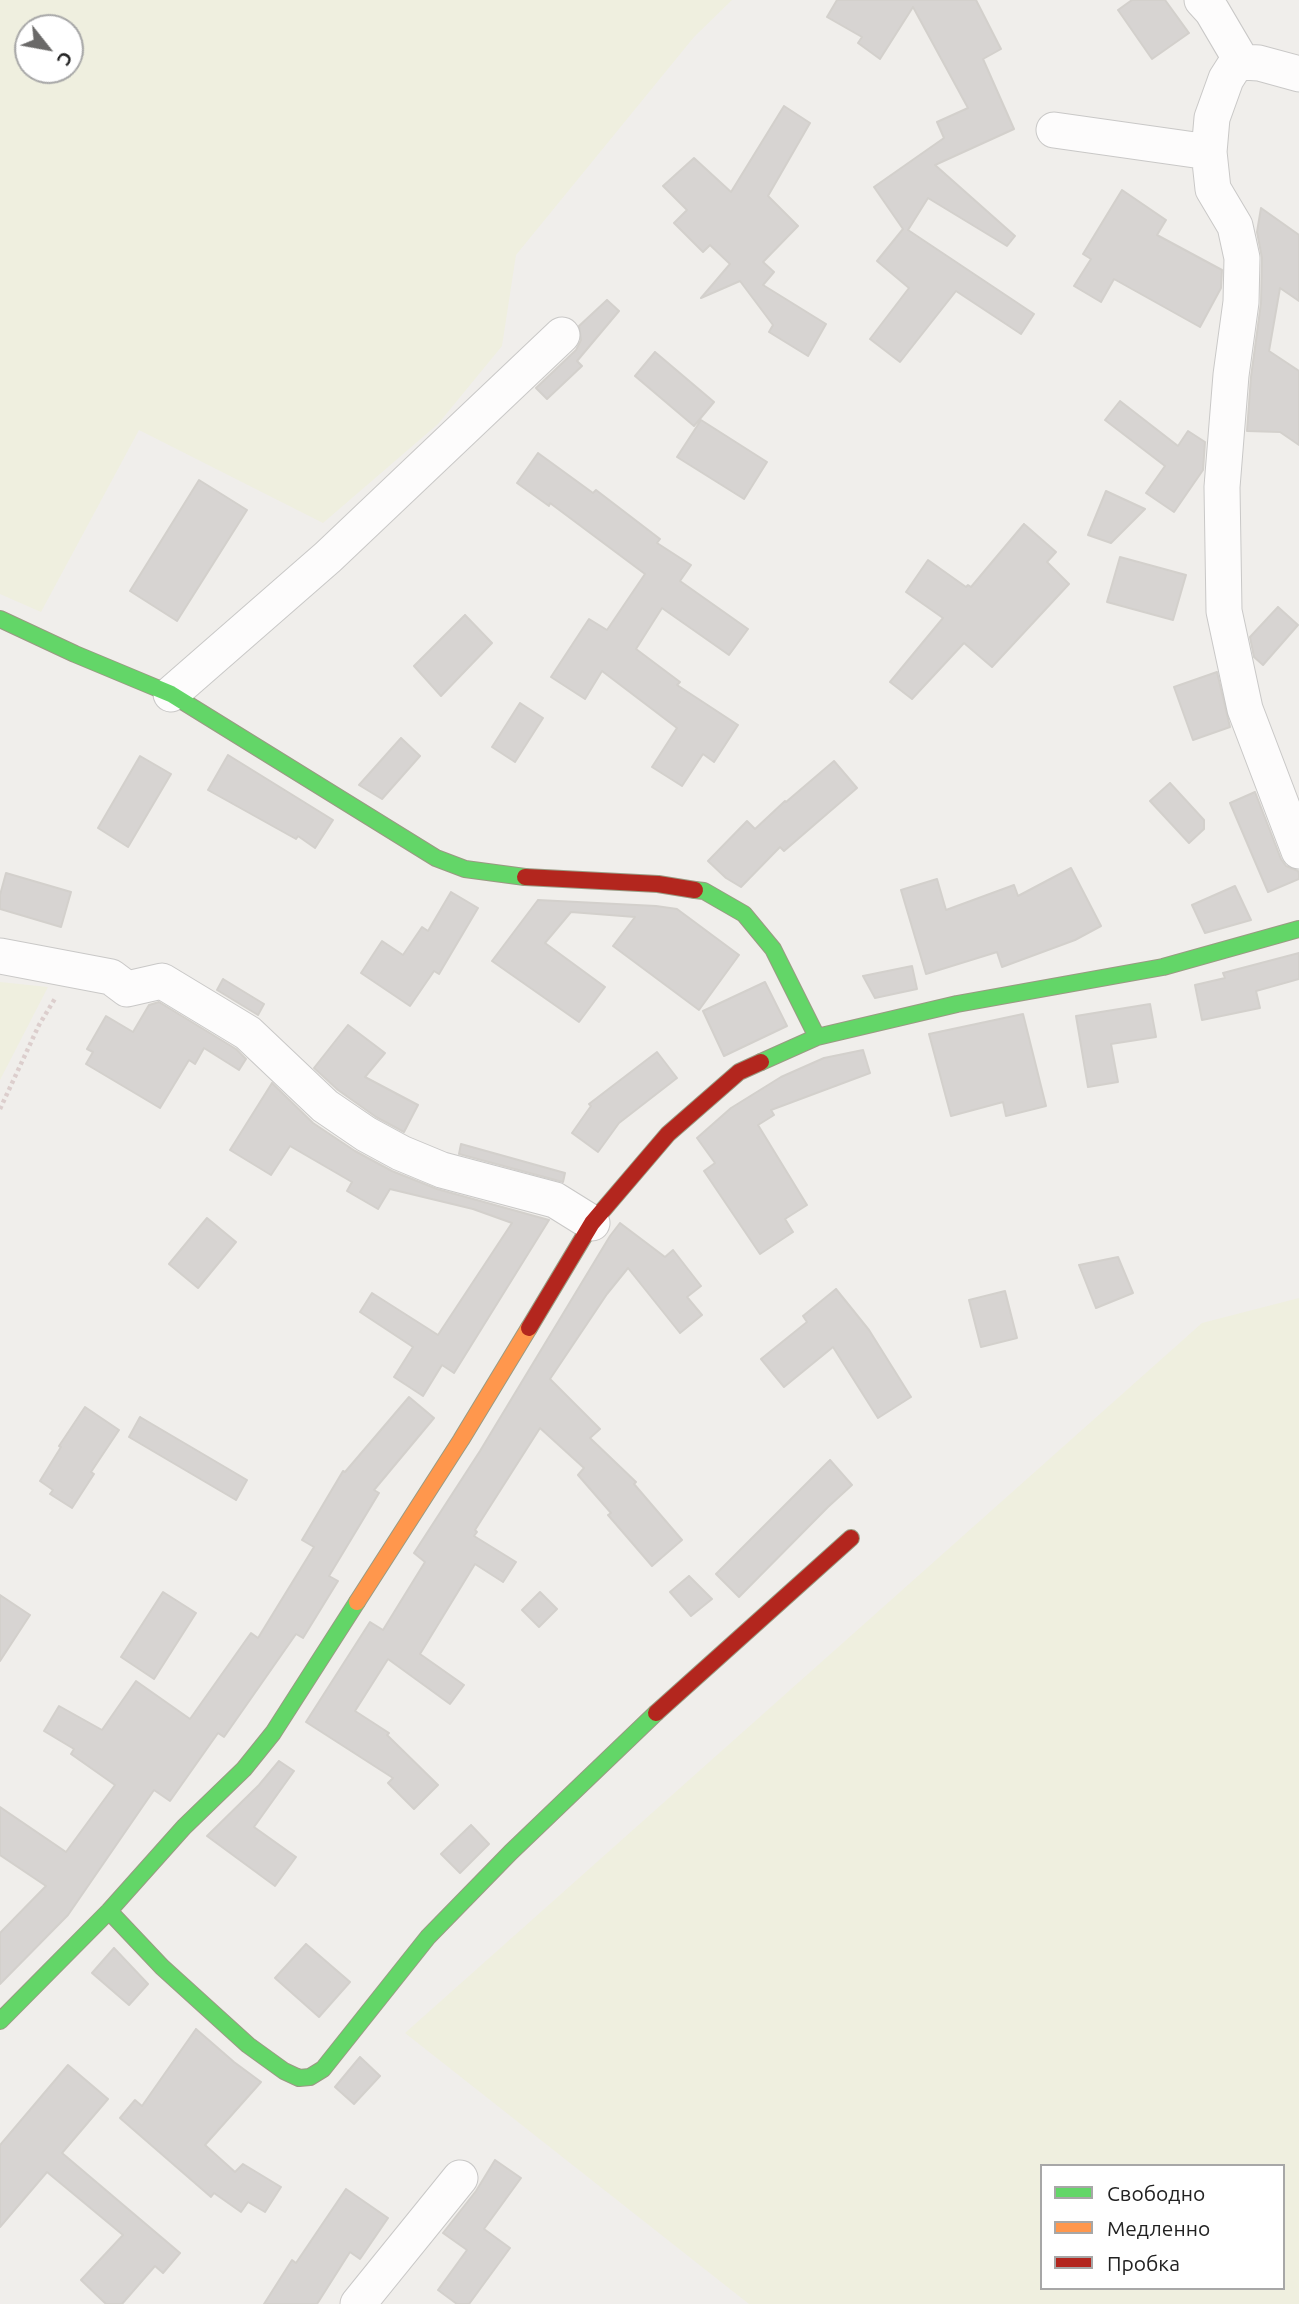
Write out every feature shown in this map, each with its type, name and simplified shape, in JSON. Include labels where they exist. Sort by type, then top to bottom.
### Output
[{"type":"street","points":[[1202,0],[1212,11],[1242,62]]},
{"type":"street","points":[[1299,74],[1274,65],[1242,62],[1233,68],[1226,79],[1213,118],[1209,152],[1213,189],[1235,226],[1242,258],[1241,302],[1231,375],[1222,487],[1224,611],[1245,709],[1299,851]]},
{"type":"street","points":[[1054,130],[1209,152]]},
{"type":"street","points":[[171,694],[328,557],[562,335]]},
{"type":"street","points":[[0,619],[171,694],[436,858],[465,869],[507,876],[658,884],[704,891],[744,914],[773,949],[817,1037]]},
{"type":"street","points":[[0,2021],[109,1912],[184,1827],[244,1769],[272,1733],[461,1440],[592,1223],[668,1134],[739,1072],[817,1037],[957,1004],[1163,967],[1299,929]]},
{"type":"street","points":[[0,956],[111,977],[127,989],[163,981],[248,1033],[325,1106],[366,1134],[401,1153],[442,1170],[555,1200],[592,1223]]},
{"type":"street","points":[[109,1912],[162,1967],[248,2045],[284,2071],[299,2078],[310,2077],[324,2069],[428,1937],[511,1852],[687,1683],[851,1538]]},
{"type":"street","points":[[358,2304],[460,2178]]},
{"type":"path","points":[[0,1109],[39,1025],[74,970]]},
{"type":"green space","points":[[0,0],[732,0],[694,37],[516,255],[502,346],[438,424],[323,523],[139,430],[41,612],[0,594]]},
{"type":"green space","points":[[0,982],[48,987],[0,1080]]},
{"type":"green space","points":[[1299,1298],[1299,2304],[749,2304],[405,2033],[1202,1323]]},
{"type":"building","points":[[837,0],[976,0],[1001,49],[983,59],[1014,129],[935,165],[1015,236],[1007,246],[928,198],[908,230],[1034,314],[1021,334],[956,291],[900,362],[870,339],[909,288],[877,261],[903,229],[874,187],[944,138],[937,122],[968,108],[913,7],[880,59],[858,43],[862,37],[827,17]]},
{"type":"building","points":[[1132,0],[1165,0],[1189,33],[1152,59],[1118,10]]},
{"type":"building","points":[[784,106],[810,123],[768,196],[798,226],[763,262],[774,272],[763,285],[826,324],[808,356],[769,332],[773,325],[740,281],[701,298],[730,264],[710,245],[703,252],[674,223],[687,210],[663,186],[694,158],[731,192]]},
{"type":"building","points":[[1122,190],[1166,220],[1157,235],[1222,270],[1221,288],[1200,327],[1114,279],[1101,302],[1074,286],[1091,259],[1083,254]]},
{"type":"building","points":[[1261,208],[1299,235],[1299,301],[1280,288],[1269,351],[1299,371],[1299,445],[1280,432],[1247,431],[1261,303],[1262,258],[1257,232]]},
{"type":"building","points":[[607,300],[619,311],[577,361],[582,366],[547,399],[536,388],[576,350],[581,340],[579,326]]},
{"type":"building","points":[[655,352],[714,402],[694,426],[635,376]]},
{"type":"building","points":[[1120,401],[1178,446],[1188,431],[1205,442],[1203,470],[1174,512],[1146,493],[1165,466],[1105,420]]},
{"type":"building","points":[[701,420],[767,462],[744,499],[677,457]]},
{"type":"building","points":[[538,453],[593,493],[596,490],[660,539],[657,543],[691,565],[680,581],[748,629],[729,655],[662,608],[636,649],[680,682],[677,685],[738,725],[714,762],[703,754],[682,786],[652,767],[677,728],[602,671],[585,699],[551,677],[589,619],[607,630],[645,574],[550,503],[549,506],[517,483]]},
{"type":"building","points":[[199,480],[247,510],[177,621],[130,591]]},
{"type":"building","points":[[1106,491],[1145,509],[1111,543],[1088,535]]},
{"type":"building","points":[[1024,524],[1056,552],[1047,562],[1069,584],[992,667],[964,643],[912,699],[890,682],[943,618],[906,592],[928,560],[966,587],[971,587]]},
{"type":"building","points":[[1120,557],[1186,575],[1173,620],[1107,602]]},
{"type":"building","points":[[1278,607],[1298,625],[1263,665],[1254,657],[1250,637]]},
{"type":"building","points":[[465,615],[492,643],[441,696],[414,666]]},
{"type":"building","points":[[1217,672],[1230,727],[1193,740],[1174,687]]},
{"type":"building","points":[[520,703],[543,718],[515,762],[492,747]]},
{"type":"building","points":[[401,738],[420,756],[382,799],[359,785]]},
{"type":"building","points":[[228,755],[333,820],[315,848],[298,836],[296,839],[208,790]]},
{"type":"building","points":[[140,756],[171,774],[128,847],[98,828]]},
{"type":"building","points":[[834,761],[857,788],[784,851],[780,847],[741,887],[726,878],[708,861],[747,821],[755,829]]},
{"type":"building","points":[[1170,783],[1204,820],[1204,829],[1189,843],[1150,801]]},
{"type":"building","points":[[1255,792],[1281,859],[1286,866],[1299,874],[1299,879],[1268,892],[1230,803]]},
{"type":"building","points":[[1071,868],[1101,926],[1075,940],[1002,967],[997,952],[926,974],[901,890],[937,879],[946,910],[1014,885],[1018,896]]},
{"type":"building","points":[[6,873],[71,892],[61,927],[0,909],[0,895]]},
{"type":"building","points":[[1235,886],[1251,920],[1205,933],[1192,905]]},
{"type":"building","points":[[451,892],[478,908],[439,974],[434,971],[410,1006],[361,973],[382,941],[403,955],[422,927],[428,931]]},
{"type":"building","points":[[538,900],[677,909],[739,955],[699,1010],[613,946],[635,917],[571,912],[545,943],[605,987],[579,1022],[492,961]]},
{"type":"building","points":[[1299,953],[1299,979],[1256,991],[1260,1008],[1202,1020],[1195,985],[1225,978],[1223,973]]},
{"type":"building","points":[[912,966],[917,989],[875,998],[863,976]]},
{"type":"building","points":[[223,979],[264,1004],[258,1015],[217,990]]},
{"type":"building","points":[[765,982],[787,1026],[724,1056],[703,1011]]},
{"type":"building","points":[[159,1002],[236,1049],[246,1059],[239,1070],[204,1048],[195,1064],[189,1060],[160,1108],[86,1064],[93,1052],[87,1049],[106,1016],[133,1032],[149,1005]]},
{"type":"building","points":[[1150,1004],[1156,1037],[1111,1044],[1118,1082],[1088,1087],[1076,1016]]},
{"type":"building","points":[[1023,1014],[1046,1106],[1006,1116],[1003,1102],[951,1116],[929,1034]]},
{"type":"building","points":[[348,1025],[385,1053],[365,1077],[418,1105],[404,1132],[376,1117],[338,1090],[314,1068]]},
{"type":"building","points":[[863,1050],[870,1073],[771,1110],[774,1115],[758,1125],[807,1205],[785,1219],[793,1232],[760,1254],[704,1171],[715,1163],[697,1138],[731,1108],[781,1077],[824,1058]]},
{"type":"building","points":[[657,1052],[677,1078],[619,1123],[598,1152],[572,1133],[591,1106],[589,1104]]},
{"type":"building","points":[[272,1083],[313,1123],[355,1151],[392,1171],[437,1189],[549,1220],[454,1373],[442,1365],[423,1396],[394,1377],[413,1347],[360,1312],[372,1293],[438,1335],[512,1223],[473,1209],[390,1189],[378,1209],[347,1191],[352,1182],[290,1146],[271,1175],[230,1150]]},
{"type":"building","points":[[461,1144],[565,1173],[563,1182],[459,1154]]},
{"type":"building","points":[[207,1218],[236,1242],[198,1288],[169,1264]]},
{"type":"building","points":[[620,1223],[665,1257],[673,1250],[701,1286],[687,1297],[702,1315],[680,1333],[628,1268],[607,1294],[550,1379],[600,1429],[590,1438],[636,1482],[634,1484],[682,1540],[652,1566],[578,1475],[584,1468],[540,1428],[475,1530],[477,1532],[474,1536],[516,1562],[503,1582],[475,1564],[420,1654],[464,1685],[450,1704],[388,1659],[355,1711],[389,1733],[387,1735],[438,1785],[414,1809],[388,1783],[393,1778],[306,1722],[370,1622],[383,1630],[425,1562],[414,1553]]},
{"type":"building","points":[[1118,1257],[1133,1293],[1096,1308],[1079,1265]]},
{"type":"building","points":[[836,1289],[869,1330],[911,1397],[878,1418],[833,1347],[784,1387],[761,1359],[807,1322],[803,1316]]},
{"type":"building","points":[[1005,1291],[1017,1338],[981,1347],[969,1300]]},
{"type":"building","points":[[409,1397],[434,1418],[374,1490],[379,1493],[329,1576],[338,1581],[303,1638],[296,1634],[224,1737],[218,1733],[170,1801],[154,1790],[68,1915],[0,1984],[0,1933],[46,1886],[0,1855],[0,1807],[66,1852],[115,1785],[71,1754],[74,1749],[44,1731],[59,1706],[102,1730],[136,1681],[190,1719],[251,1633],[258,1638],[314,1547],[302,1540],[343,1471],[345,1472]]},
{"type":"building","points":[[85,1407],[119,1430],[91,1472],[94,1474],[72,1508],[50,1494],[53,1490],[40,1481]]},
{"type":"building","points":[[140,1417],[247,1480],[236,1500],[129,1437]]},
{"type":"building","points":[[830,1460],[852,1485],[739,1597],[716,1574]]},
{"type":"building","points":[[689,1576],[712,1599],[691,1616],[670,1592]]},
{"type":"building","points":[[163,1592],[196,1613],[154,1679],[121,1657]]},
{"type":"building","points":[[540,1592],[557,1609],[539,1627],[522,1610]]},
{"type":"building","points":[[0,1595],[30,1615],[0,1661]]},
{"type":"building","points":[[279,1761],[294,1771],[254,1827],[296,1857],[275,1886],[207,1836],[259,1785]]},
{"type":"building","points":[[471,1825],[489,1844],[460,1873],[441,1854]]},
{"type":"building","points":[[306,1944],[350,1982],[319,2017],[275,1978]]},
{"type":"building","points":[[114,1948],[148,1984],[129,2005],[92,1973]]},
{"type":"building","points":[[196,2029],[261,2082],[205,2145],[235,2172],[243,2164],[281,2187],[265,2212],[248,2202],[241,2212],[214,2193],[211,2197],[120,2118],[135,2100],[142,2106]]},
{"type":"building","points":[[360,2057],[380,2076],[354,2104],[335,2087]]},
{"type":"building","points":[[68,2065],[108,2099],[62,2153],[180,2253],[163,2273],[155,2266],[122,2304],[106,2304],[81,2280],[123,2235],[47,2172],[0,2227],[0,2145]]},
{"type":"building","points":[[495,2160],[521,2178],[484,2229],[510,2248],[469,2304],[457,2304],[438,2290],[467,2250],[443,2233],[476,2191]]},
{"type":"building","points":[[346,2189],[388,2218],[360,2259],[350,2252],[317,2304],[264,2304],[292,2260],[296,2263]]},
{"type":"traffic: fast","points":[[0,619],[171,694],[436,858],[465,869],[525,877]]},
{"type":"traffic: fast","points":[[695,890],[704,891],[744,914],[773,949],[817,1037]]},
{"type":"traffic: fast","points":[[761,1062],[817,1037],[957,1004],[1163,967],[1299,929]]},
{"type":"traffic: fast","points":[[0,2021],[109,1911],[184,1827],[244,1769],[273,1733],[357,1602]]},
{"type":"traffic: fast","points":[[109,1911],[162,1967],[248,2045],[284,2071],[299,2078],[310,2077],[323,2069],[428,1937],[511,1852],[656,1713]]},
{"type":"traffic: slow","points":[[357,1602],[529,1328]]},
{"type":"traffic: jam","points":[[525,877],[658,884],[695,890]]},
{"type":"traffic: jam","points":[[529,1328],[592,1223],[668,1134],[739,1072],[761,1062]]},
{"type":"traffic: jam","points":[[656,1713],[851,1538]]}]
